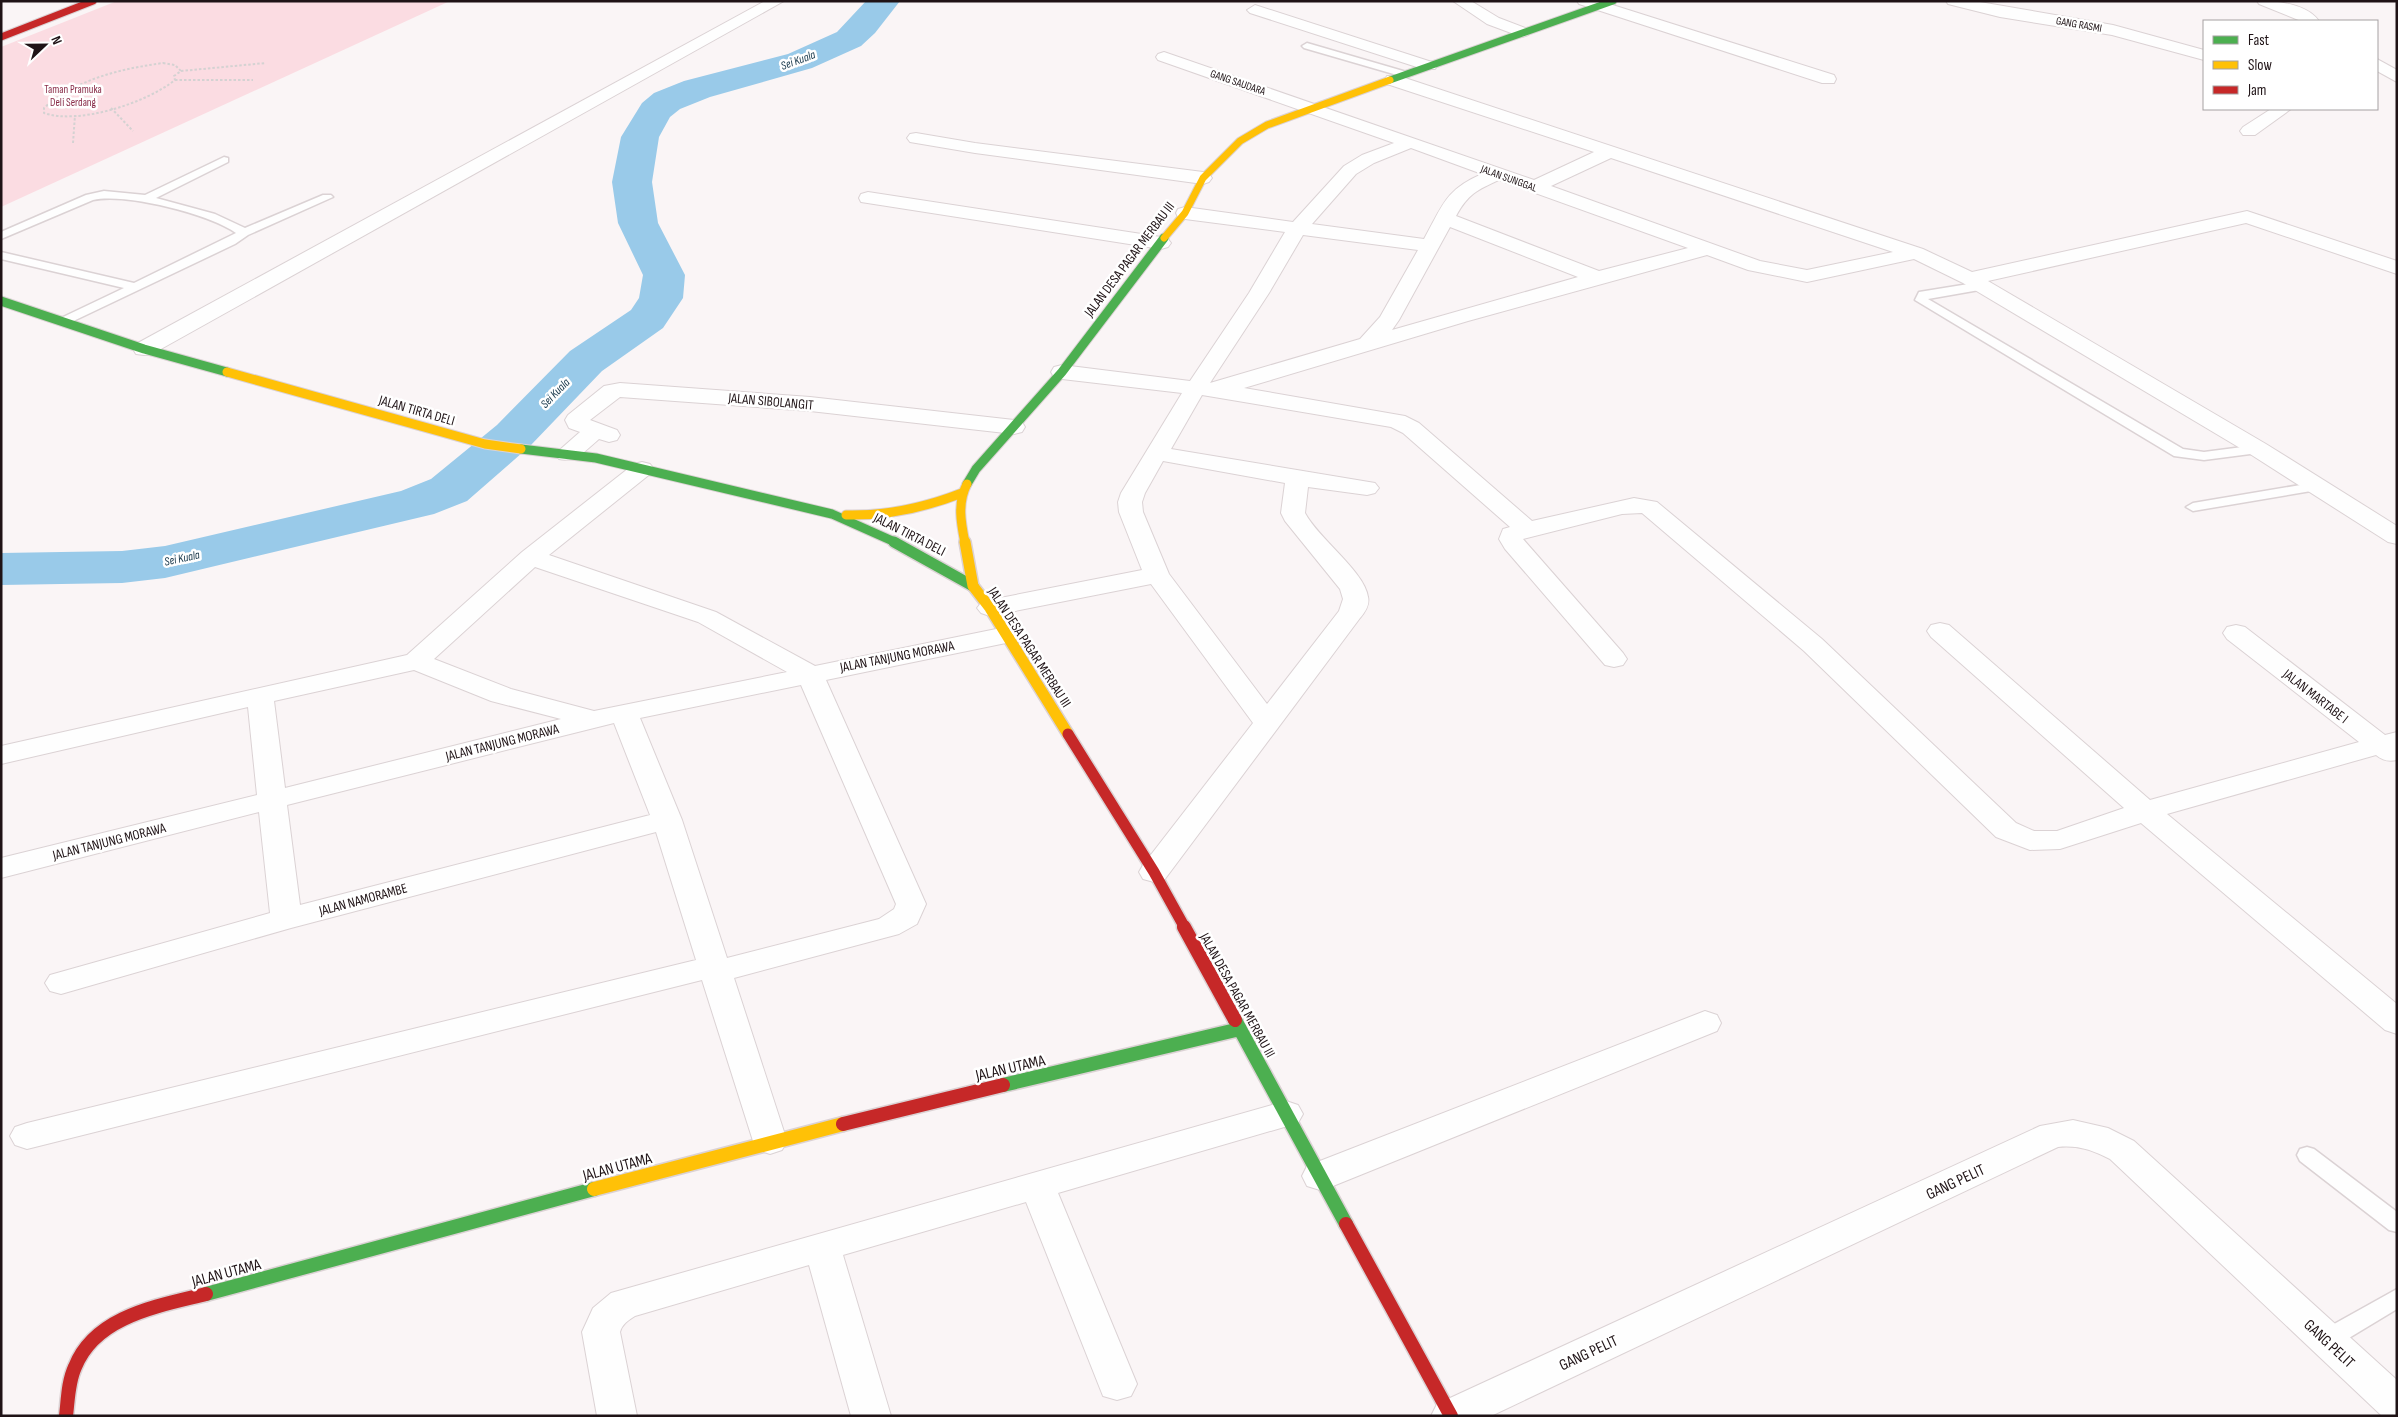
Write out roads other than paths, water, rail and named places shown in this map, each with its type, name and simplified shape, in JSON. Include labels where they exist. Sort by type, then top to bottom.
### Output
[{"type":"street","points":[[1,37],[93,1]]},
{"type":"street","points":[[144,349],[777,1]]},
{"type":"street","points":[[1460,1],[1493,21],[1522,32]]},
{"type":"street","name":"GANG RASMI","points":[[1953,1],[2000,12],[2113,30],[2203,55]]},
{"type":"street","points":[[2264,1],[2298,13],[2309,20]]},
{"type":"street","points":[[1599,3],[1828,79]]},
{"type":"street","name":"JALAN DESA PAGAR MERBAU III","points":[[1451,1416],[1154,872],[990,608],[973,586],[960,518],[962,493],[976,469],[1062,372],[1129,282],[1185,213],[1203,178],[1240,141],[1267,125],[1400,78],[1599,3]]},
{"type":"street","points":[[1254,10],[1429,66]]},
{"type":"street","name":"GANG SAUDARA","points":[[1164,57],[1312,108]]},
{"type":"street","points":[[2378,65],[2397,78]]},
{"type":"street","points":[[1400,78],[1610,152],[1916,253],[1976,283],[2258,449],[2397,537]]},
{"type":"street","name":"JALAN SUNGGAL","points":[[1312,108],[1754,266],[1807,276],[1916,253]]},
{"type":"street","points":[[2249,131],[2280,110]]},
{"type":"street","points":[[916,138],[975,148],[1203,178]]},
{"type":"street","points":[[1268,723],[1157,575],[1132,512],[1130,502],[1133,493],[1156,453],[1205,390],[1297,229],[1350,170],[1368,159],[1410,143]]},
{"type":"street","points":[[1534,187],[1610,152]]},
{"type":"street","points":[[1369,342],[1388,320],[1460,192],[1498,174]]},
{"type":"street","points":[[868,198],[1162,243]]},
{"type":"street","points":[[1185,213],[1431,246]]},
{"type":"street","points":[[1976,283],[2247,217],[2397,268]]},
{"type":"street","points":[[1445,218],[1595,277]]},
{"type":"street","points":[[1205,390],[1595,277],[1705,250]]},
{"type":"street","name":"JALAN TIRTA DELI","points":[[1,301],[144,349],[485,444],[563,453],[642,469],[832,514],[866,516],[901,514],[934,506],[962,493]]},
{"type":"street","points":[[1062,372],[1205,390],[1405,424],[1527,529]]},
{"type":"street","name":"JALAN SIBOLANGIT","points":[[563,453],[602,432],[577,423],[576,420],[612,391],[620,390],[810,404],[1014,427]]},
{"type":"street","points":[[1156,453],[1297,478],[1367,488]]},
{"type":"street","points":[[1,755],[416,661],[531,557],[642,469]]},
{"type":"street","points":[[1154,872],[1356,605],[1357,596],[1351,585],[1297,521],[1293,512],[1297,478]]},
{"type":"street","points":[[1614,659],[1514,544],[1511,539],[1512,534],[1622,506],[1649,506],[1812,644],[2006,830],[2030,840],[2060,840],[2145,811],[2391,748]]},
{"type":"street","name":"JALAN TIRTA DELI","points":[[832,514],[906,547],[973,586]]},
{"type":"street","points":[[28,1136],[888,927],[904,920],[910,912],[911,904],[810,674],[734,630],[707,617],[531,557]]},
{"type":"street","points":[[990,608],[1157,575]]},
{"type":"street","points":[[1940,631],[2145,811],[2397,1022]]},
{"type":"street","name":"JALAN MARTABE I","points":[[2236,633],[2391,748]]},
{"type":"street","name":"JALAN TANJUNG MORAWA","points":[[1,868],[624,713],[1006,635]]},
{"type":"street","points":[[416,661],[501,695],[594,720]]},
{"type":"street","points":[[260,696],[286,919]]},
{"type":"street","points":[[624,713],[667,820],[770,1141]]},
{"type":"street","name":"JALAN NAMORAMBE","points":[[62,984],[286,919],[667,820]]},
{"type":"street","points":[[1320,1176],[1705,1024]]},
{"type":"street","name":"JALAN UTAMA","points":[[66,1416],[69,1384],[77,1358],[99,1333],[126,1316],[770,1141],[1240,1029]]},
{"type":"street","points":[[617,1416],[601,1332],[603,1322],[612,1311],[624,1304],[1286,1114]]},
{"type":"street","name":"GANG PELIT","points":[[1451,1416],[2052,1135],[2074,1132],[2096,1136],[2122,1150],[2397,1405]]},
{"type":"street","points":[[1037,1186],[1117,1384]]},
{"type":"street","points":[[822,1246],[871,1416]]},
{"type":"lane","points":[[1307,46],[1400,78]]},
{"type":"lane","points":[[146,199],[224,160]]},
{"type":"lane","points":[[1,236],[90,197],[122,195],[146,199],[223,221],[236,226],[244,233]]},
{"type":"lane","points":[[65,321],[231,242],[244,233],[327,197]]},
{"type":"lane","points":[[1,255],[134,287]]},
{"type":"lane","points":[[1976,283],[1923,295],[1921,300],[2179,454],[2204,456],[2258,449]]},
{"type":"lane","points":[[2193,507],[2318,486]]},
{"type":"lane","points":[[2307,1155],[2397,1224]]},
{"type":"lane","points":[[2326,1340],[2397,1298]]},
{"type":"waterway","name":"Sei Kuala","points":[[1,569],[122,567],[165,562],[416,503],[449,490],[514,435],[586,361],[647,319],[661,298],[664,275],[638,223],[632,182],[640,137],[655,111],[667,101],[697,89],[800,61],[849,39],[884,1]]},
{"type":"park label","name":"Taman Pramuka Deli Serdang","points":[[73,95]]}]
